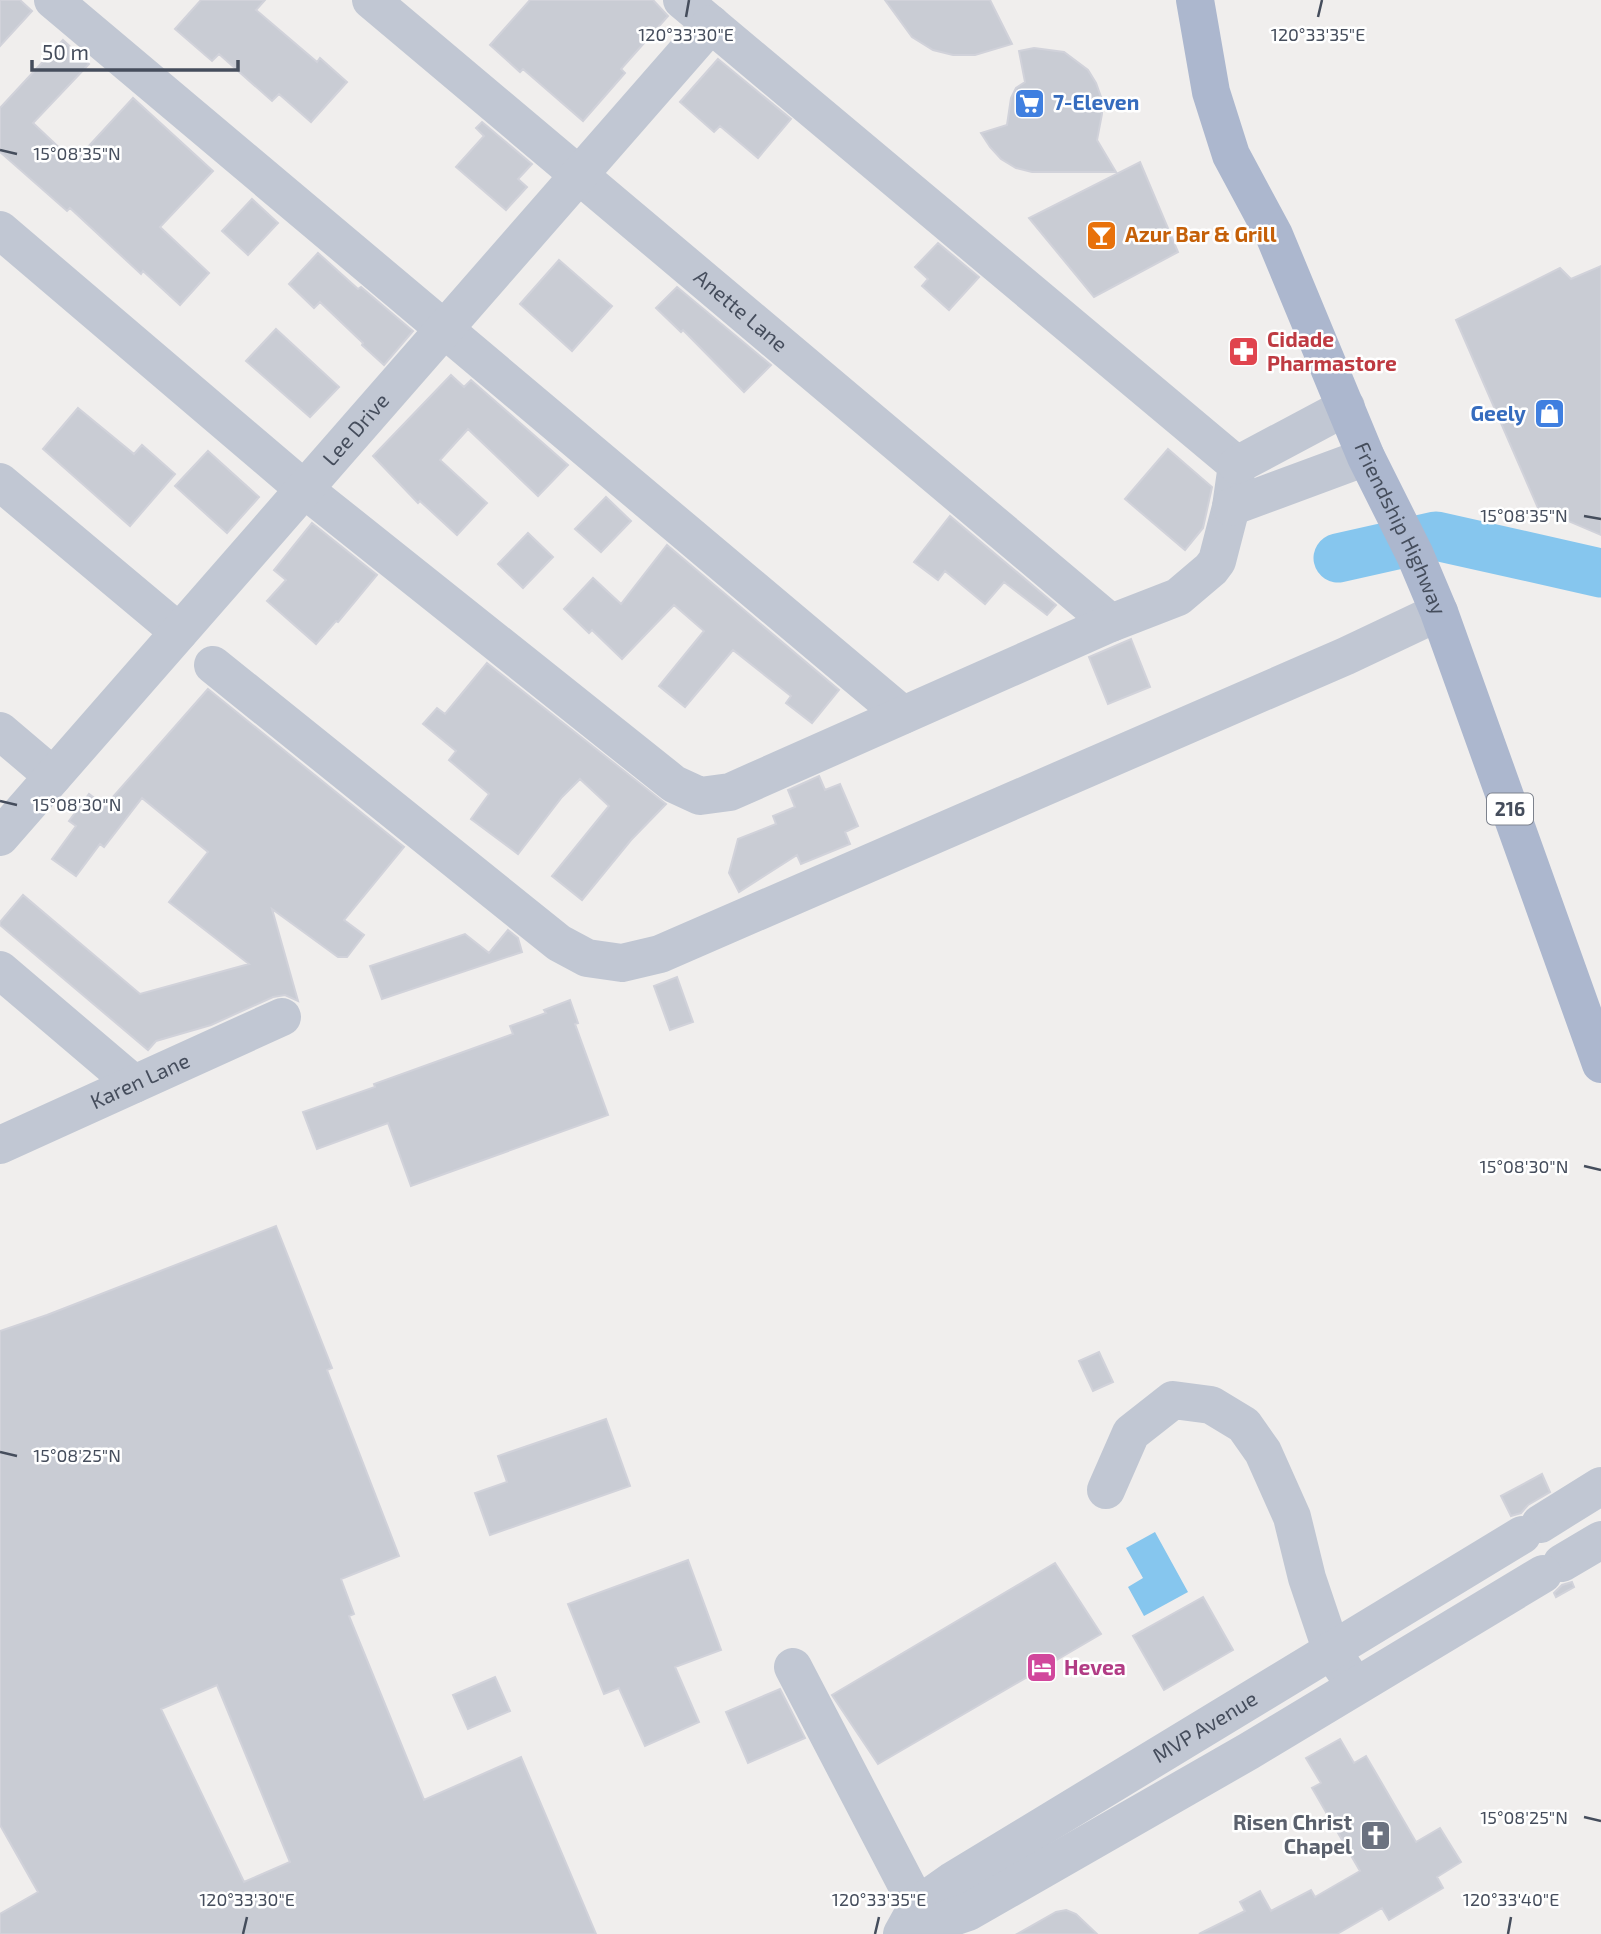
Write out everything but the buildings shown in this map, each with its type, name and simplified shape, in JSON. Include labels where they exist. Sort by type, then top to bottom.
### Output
[{"type":"main road","name":"Friendship Highway","points":[[1195,0],[1211,92],[1231,155],[1274,235],[1374,472],[1415,555],[1601,1064]]},
{"type":"street","points":[[53,0],[903,715]]},
{"type":"street","name":"Anette Lane","points":[[371,0],[1111,623]]},
{"type":"street","points":[[681,0],[1237,465]]},
{"type":"street","name":"Lee Drive","points":[[0,837],[711,24]]},
{"type":"street","points":[[0,230],[304,489],[674,784],[700,796],[730,792],[1111,623],[1178,597],[1217,561],[1231,507],[1237,465]]},
{"type":"street","points":[[1237,465],[1346,407]]},
{"type":"street","points":[[1300,432],[1319,474]]},
{"type":"street","points":[[1231,507],[1319,474],[1374,472]]},
{"type":"street","points":[[0,482],[179,632]]},
{"type":"street","points":[[213,665],[558,943],[587,958],[622,963],[660,954],[1346,656],[1438,612]]},
{"type":"street","points":[[0,731],[53,776]]},
{"type":"street","points":[[0,970],[134,1084]]},
{"type":"street","name":"Karen Lane","points":[[0,1145],[282,1017]]},
{"type":"street","points":[[1106,1490],[1131,1433],[1173,1399],[1211,1405],[1244,1425],[1263,1452],[1292,1517],[1307,1578],[1332,1652],[1354,1686]]},
{"type":"street","name":"MVP Avenue","points":[[913,1925],[960,1897],[1227,1715],[1601,1486]]},
{"type":"street","name":"MVP Avenue","points":[[960,1897],[1249,1751],[1601,1540]]},
{"type":"street","points":[[1477,1564],[1500,1600]]},
{"type":"street","points":[[793,1667],[913,1925]]},
{"type":"street","points":[[1227,1715],[1249,1751]]},
{"type":"water","points":[[1155,1532],[1188,1592],[1144,1616],[1128,1587],[1143,1578],[1126,1548]]},
{"type":"waterway","points":[[1338,558],[1436,536],[1601,573]]},
{"type":"place","name":"7-Eleven","points":[[1030,103]]},
{"type":"place","name":"Azur Bar & Grill","points":[[1102,235]]},
{"type":"place","name":"Cidade Pharmastore","points":[[1244,352]]},
{"type":"place","name":"Geely","points":[[1549,414]]},
{"type":"place","name":"Hevea","points":[[1041,1668]]},
{"type":"place","name":"Risen Christ Chapel","points":[[1375,1835]]}]
